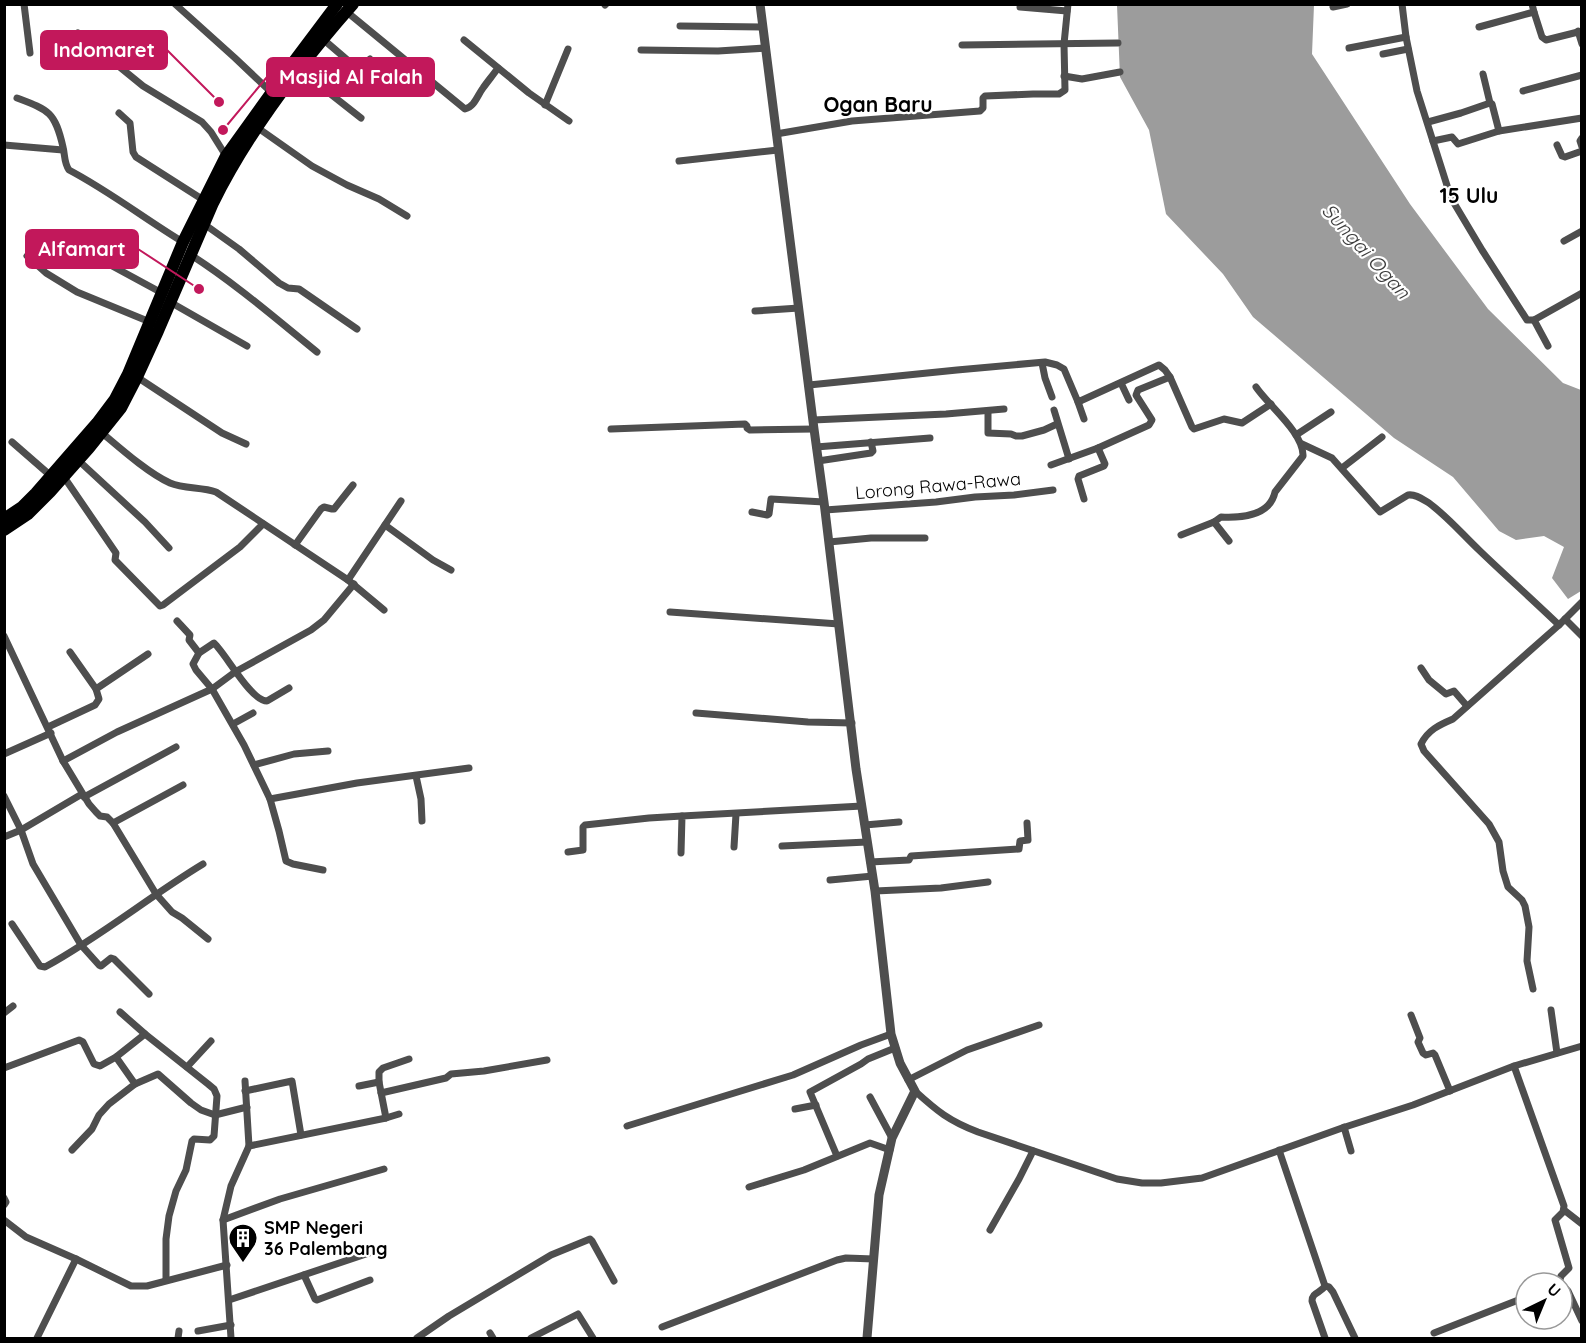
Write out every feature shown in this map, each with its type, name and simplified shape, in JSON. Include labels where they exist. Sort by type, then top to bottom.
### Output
[{"type":"highway","points":[[4,519],[22,507],[78,460],[121,408],[137,377],[166,298],[183,242],[226,156],[292,64],[346,7]]},
{"type":"highway","points":[[4,531],[28,514],[115,399],[150,322],[191,255],[224,180],[278,97],[324,40],[346,7]]},
{"type":"street","points":[[24,4],[30,53]]},
{"type":"street","points":[[175,4],[272,93]]},
{"type":"street","points":[[760,4],[825,506],[856,769],[875,891],[891,1034],[900,1063],[915,1091],[942,1114],[958,1124],[1117,1179],[1161,1183],[1202,1178],[1413,1105],[1514,1066],[1581,1046]]},
{"type":"street","points":[[1333,7],[1347,4]]},
{"type":"street","points":[[1401,4],[1417,91],[1451,198],[1526,318],[1534,320],[1581,293]]},
{"type":"street","points":[[346,7],[465,109],[473,104],[498,68]]},
{"type":"street","points":[[776,134],[852,122],[980,111],[983,108],[985,96],[1059,94],[1065,90],[1064,44],[1068,8],[1020,7]]},
{"type":"street","points":[[1479,27],[1532,8],[1544,40],[1580,31],[1581,44]]},
{"type":"street","points":[[680,26],[763,23]]},
{"type":"street","points":[[78,33],[143,86],[202,122],[226,156]]},
{"type":"street","points":[[1349,48],[1406,37]]},
{"type":"street","points":[[324,40],[357,67],[370,59]]},
{"type":"street","points":[[464,40],[545,105],[569,121]]},
{"type":"street","points":[[962,45],[1118,43]]},
{"type":"street","points":[[640,50],[718,51],[766,48]]},
{"type":"street","points":[[545,105],[568,49]]},
{"type":"street","points":[[1383,54],[1408,49]]},
{"type":"street","points":[[300,70],[361,118]]},
{"type":"street","points":[[1064,76],[1082,79],[1120,72]]},
{"type":"street","points":[[1483,74],[1499,131]]},
{"type":"street","points":[[1523,91],[1581,75]]},
{"type":"street","points":[[17,98],[51,114],[55,120],[65,163],[69,170],[109,192],[153,224],[183,242]]},
{"type":"street","points":[[1428,122],[1490,103]]},
{"type":"street","points":[[119,113],[130,123],[132,152],[204,201]]},
{"type":"street","points":[[1433,141],[1452,137],[1458,144],[1499,131],[1581,118]]},
{"type":"street","points":[[258,128],[312,166],[347,186],[379,199],[407,216]]},
{"type":"street","points":[[1557,145],[1562,156],[1565,157],[1581,149],[1581,138]]},
{"type":"street","points":[[4,145],[63,150]]},
{"type":"street","points":[[679,161],[778,150]]},
{"type":"street","points":[[204,224],[239,249],[279,283],[299,290],[357,329]]},
{"type":"street","points":[[1564,241],[1581,231]]},
{"type":"street","points":[[191,255],[245,292],[317,352]]},
{"type":"street","points":[[27,256],[46,273],[77,292],[150,322]]},
{"type":"street","points":[[104,261],[247,346]]},
{"type":"street","points":[[755,311],[799,308]]},
{"type":"street","points":[[1534,320],[1548,346]]},
{"type":"street","points":[[809,385],[1042,363],[1057,365],[1064,369],[1084,419]]},
{"type":"street","points":[[1042,363],[1052,397]]},
{"type":"street","points":[[1078,402],[1156,366],[1162,367],[1170,377],[1194,429],[1224,419],[1242,423],[1271,404]]},
{"type":"street","points":[[137,377],[222,433],[246,444]]},
{"type":"street","points":[[1051,465],[1098,448],[1149,425],[1152,420],[1136,395],[1137,392],[1170,377]]},
{"type":"street","points":[[1121,383],[1129,400]]},
{"type":"street","points":[[1180,535],[1221,517],[1238,518],[1263,511],[1303,456],[1302,444],[1296,435],[1256,387]]},
{"type":"street","points":[[611,429],[745,424],[750,430],[1004,409]]},
{"type":"street","points":[[1054,410],[1069,459]]},
{"type":"street","points":[[988,411],[988,433],[1022,436],[1057,424]]},
{"type":"street","points":[[1296,435],[1331,412]]},
{"type":"street","points":[[101,432],[131,457],[171,484],[216,492],[351,582],[384,610]]},
{"type":"street","points":[[1342,468],[1382,437]]},
{"type":"street","points":[[816,447],[930,438]]},
{"type":"street","points":[[818,461],[871,453],[873,451],[872,441]]},
{"type":"street","points":[[12,442],[57,476],[116,553],[115,560],[160,606],[240,546],[263,524]]},
{"type":"street","points":[[1302,444],[1332,458],[1380,512],[1408,495],[1417,496],[1449,519],[1485,556],[1581,636]]},
{"type":"street","points":[[1084,499],[1078,479],[1079,476],[1104,466],[1098,448]]},
{"type":"street","points":[[78,460],[145,522],[169,548]]},
{"type":"street","points":[[295,545],[321,508],[334,509],[353,484]]},
{"type":"street","name":"Lorong Rawa-Rawa","points":[[752,512],[769,514],[771,499],[825,506],[936,502],[1053,490]]},
{"type":"street","points":[[63,761],[117,732],[212,689],[235,672],[311,630],[324,620],[351,582],[401,501]]},
{"type":"street","points":[[1214,522],[1229,541]]},
{"type":"street","points":[[385,525],[433,560],[451,570]]},
{"type":"street","points":[[829,542],[871,538],[925,538]]},
{"type":"street","points":[[1533,989],[1528,964],[1529,927],[1525,906],[1508,887],[1496,836],[1489,824],[1424,752],[1421,745],[1424,737],[1431,730],[1450,721],[1562,622],[1581,602]]},
{"type":"street","points":[[670,612],[839,624]]},
{"type":"street","points":[[177,621],[190,636],[189,640],[200,654]]},
{"type":"street","points":[[4,636],[63,761],[83,795],[100,816],[107,817],[113,823],[156,894],[172,912],[208,939]]},
{"type":"street","points":[[289,688],[263,701],[235,672],[215,644],[210,645],[194,661],[193,666],[212,689],[233,724],[270,799],[286,861],[322,870]]},
{"type":"street","points":[[4,754],[95,705],[99,699],[96,688],[70,652]]},
{"type":"street","points":[[96,688],[148,654]]},
{"type":"street","points":[[1421,668],[1430,680],[1446,694],[1454,692],[1467,706]]},
{"type":"street","points":[[233,724],[253,713]]},
{"type":"street","points":[[696,713],[808,722],[852,723]]},
{"type":"street","points":[[4,837],[176,747]]},
{"type":"street","points":[[254,765],[294,754],[328,751]]},
{"type":"street","points":[[270,799],[324,788],[469,768]]},
{"type":"street","points":[[416,776],[421,799],[422,821]]},
{"type":"street","points":[[113,823],[183,785]]},
{"type":"street","points":[[4,796],[21,830],[33,864],[81,945],[101,966],[111,958],[114,959],[149,994]]},
{"type":"street","points":[[568,852],[583,850],[583,827],[585,825],[650,818],[862,806]]},
{"type":"street","points":[[734,847],[736,814]]},
{"type":"street","points":[[681,853],[682,816]]},
{"type":"street","points":[[865,825],[899,822]]},
{"type":"street","points":[[870,862],[909,860],[911,856],[1019,849],[1020,840],[1028,840],[1027,823]]},
{"type":"street","points":[[782,846],[867,842]]},
{"type":"street","points":[[12,924],[34,960],[43,968],[203,864]]},
{"type":"street","points":[[830,880],[873,876]]},
{"type":"street","points":[[875,891],[941,891],[987,882]]},
{"type":"street","points":[[4,1013],[12,1006]]},
{"type":"street","points":[[1551,1010],[1557,1053]]},
{"type":"street","points":[[120,1012],[208,1083],[216,1093],[212,1139],[194,1139],[190,1144],[186,1170],[176,1191],[169,1216],[166,1239],[166,1280]]},
{"type":"street","points":[[1411,1015],[1423,1053],[1435,1055],[1450,1091]]},
{"type":"street","points":[[908,1080],[967,1050],[1039,1025]]},
{"type":"street","points":[[4,1068],[79,1040],[84,1042],[92,1061],[100,1066],[116,1057],[145,1034]]},
{"type":"street","points":[[627,1126],[793,1075],[891,1034]]},
{"type":"street","points":[[187,1067],[211,1041]]},
{"type":"street","points":[[837,1156],[810,1092],[868,1059],[895,1048]]},
{"type":"street","points":[[116,1057],[135,1084]]},
{"type":"street","points":[[387,1118],[378,1074],[380,1070],[409,1059]]},
{"type":"street","points":[[381,1093],[446,1078],[451,1074],[547,1060]]},
{"type":"street","points":[[1514,1066],[1564,1210],[1581,1224]]},
{"type":"street","points":[[72,1150],[92,1129],[99,1115],[109,1104],[135,1084],[158,1074],[201,1110],[215,1115],[247,1107]]},
{"type":"street","points":[[231,1338],[223,1220],[231,1186],[249,1146],[245,1081]]},
{"type":"street","points":[[245,1091],[292,1081],[301,1135]]},
{"type":"street","points":[[359,1086],[379,1082]]},
{"type":"street","points":[[867,1338],[879,1195],[892,1138],[915,1091]]},
{"type":"street","points":[[870,1097],[892,1138]]},
{"type":"street","points":[[795,1109],[816,1105]]},
{"type":"street","points":[[249,1146],[399,1114]]},
{"type":"street","points":[[1344,1127],[1351,1151]]},
{"type":"street","points":[[749,1188],[804,1170],[870,1143],[890,1150]]},
{"type":"street","points":[[1279,1150],[1324,1286]]},
{"type":"street","points":[[990,1230],[1033,1151]]},
{"type":"street","points":[[223,1220],[280,1199],[384,1169]]},
{"type":"street","points":[[4,1198],[6,1199],[4,1204]]},
{"type":"street","points":[[1564,1210],[1555,1220],[1569,1268],[1568,1271]]},
{"type":"street","points":[[4,1220],[26,1237],[131,1286],[147,1286],[227,1265]]},
{"type":"street","points":[[417,1338],[449,1316],[551,1255],[590,1239],[614,1281]]},
{"type":"street","points":[[229,1300],[372,1252]]},
{"type":"street","points":[[37,1338],[76,1259]]},
{"type":"street","points":[[662,1328],[837,1260],[873,1259]]},
{"type":"street","points":[[304,1275],[317,1300],[370,1280]]},
{"type":"street","points":[[1324,1286],[1322,1290],[1313,1294],[1312,1301],[1325,1338]]},
{"type":"street","points":[[1324,1286],[1329,1287],[1333,1292],[1355,1338]]},
{"type":"street","points":[[1434,1333],[1514,1302]]},
{"type":"street","points":[[1574,1305],[1581,1321]]},
{"type":"street","points":[[531,1338],[578,1314],[593,1338]]},
{"type":"street","points":[[198,1331],[231,1325]]},
{"type":"water","name":"Sungai Ogan","points":[[1117,5],[1314,5],[1312,54],[1410,204],[1488,309],[1563,383],[1581,390],[1581,591],[1568,599],[1552,578],[1564,547],[1544,536],[1516,540],[1499,531],[1453,477],[1394,438],[1253,317],[1223,274],[1166,214],[1149,130],[1120,77]]},
{"type":"place","name":"Indomaret","points":[[219,102]]},
{"type":"place","name":"Masjid Al Falah","points":[[223,130]]},
{"type":"place","name":"Alfamart","points":[[199,289]]},
{"type":"place","name":"SMP Negeri 36 Palembang","points":[[243,1264]]},
{"type":"district","name":"Ogan Baru","points":[[878,105]]},
{"type":"district","name":"15 Ulu","points":[[1469,196]]}]
